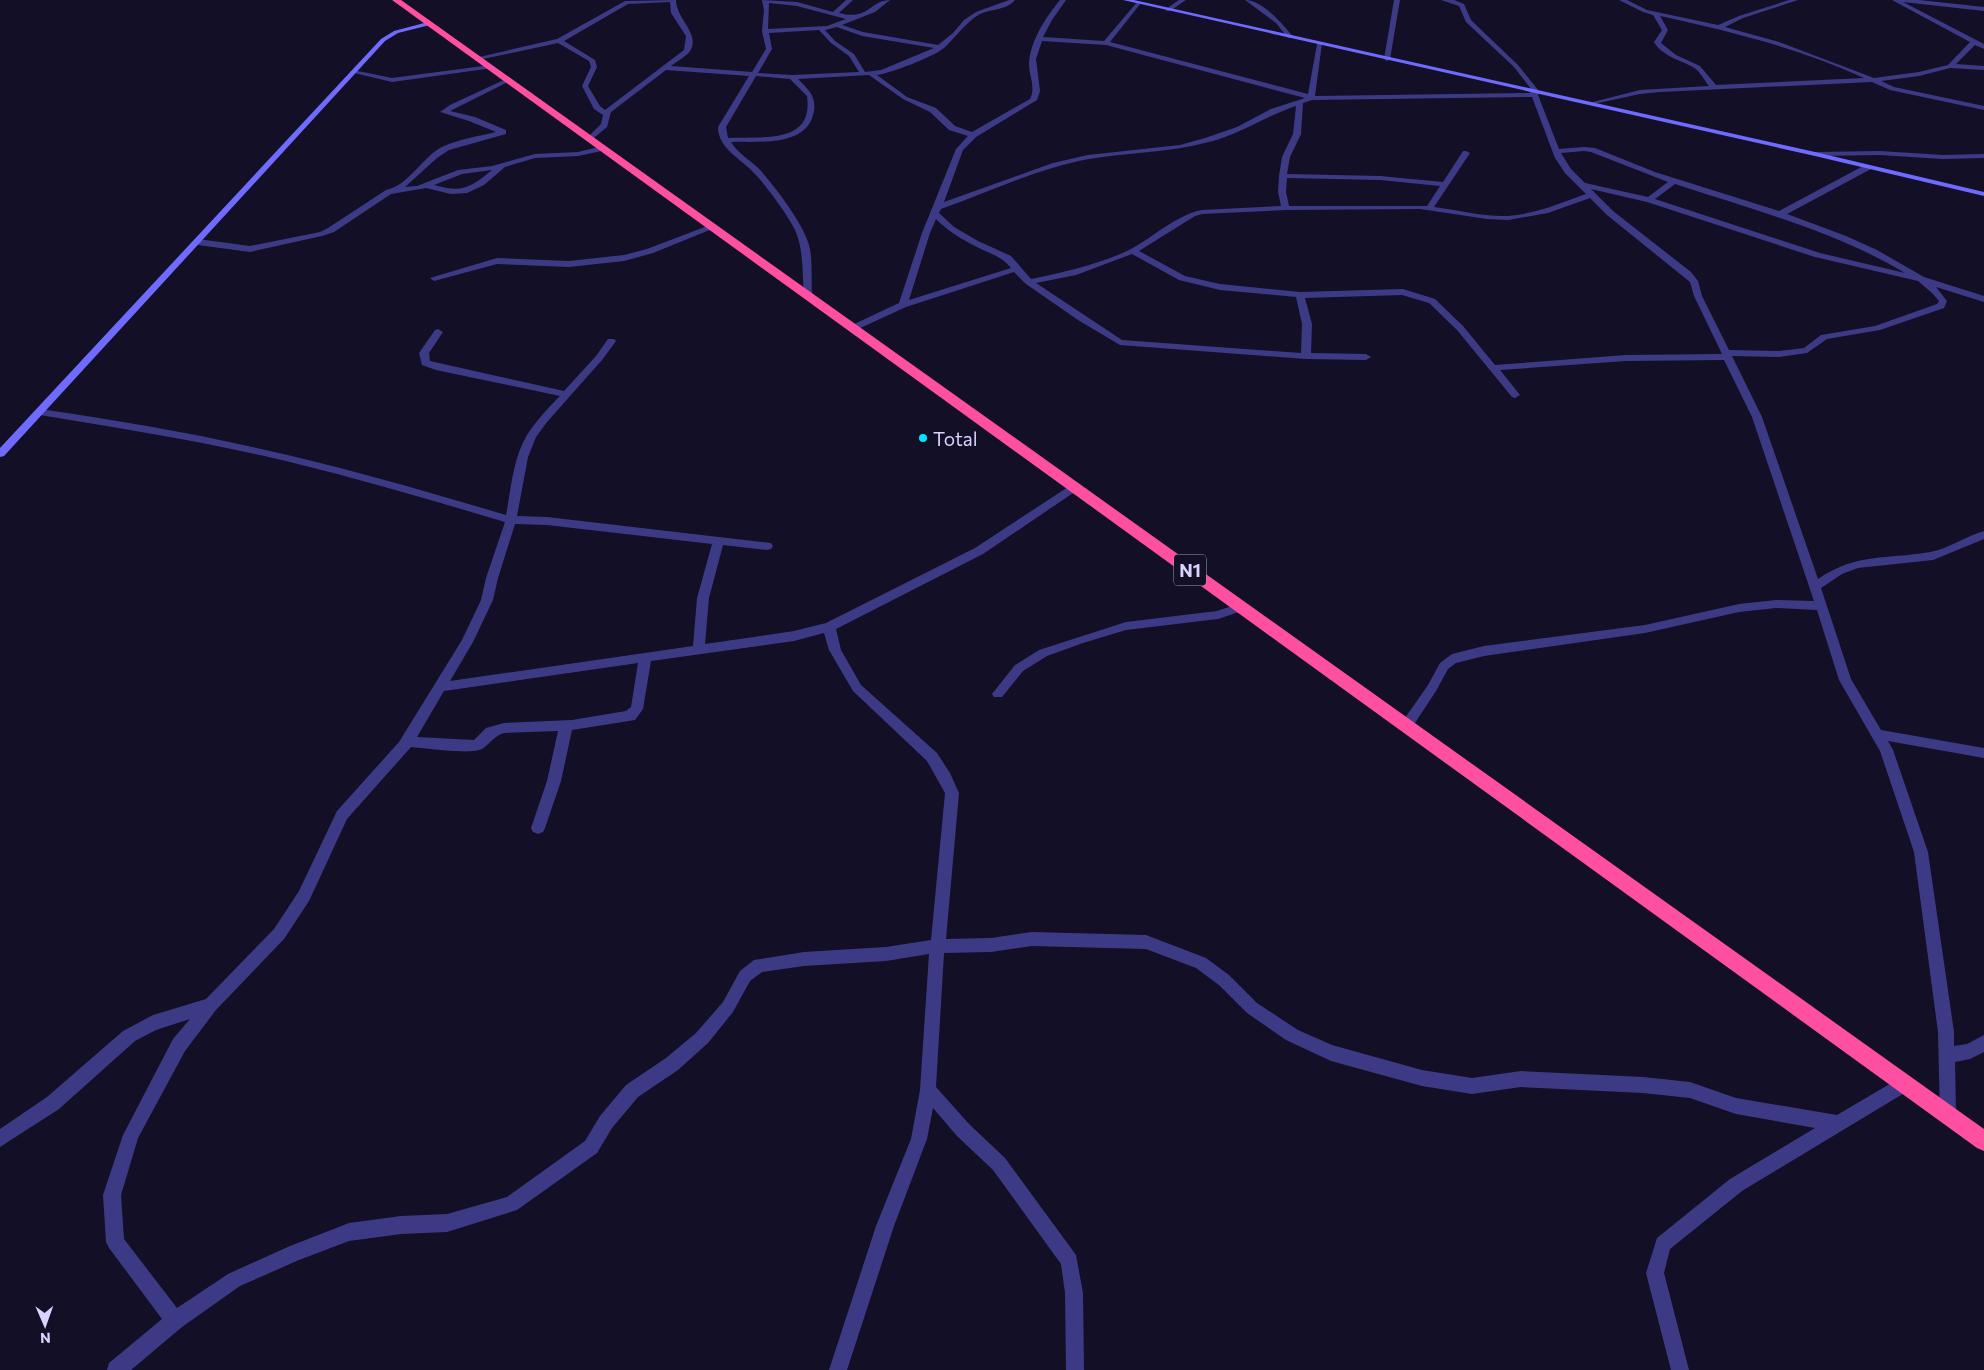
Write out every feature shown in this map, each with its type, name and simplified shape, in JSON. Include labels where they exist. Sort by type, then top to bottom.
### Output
[{"type":"highway","name":"N1","points":[[396,0],[1984,1141]]},
{"type":"street","points":[[478,58],[560,40],[627,2],[673,0],[672,6],[678,20],[690,36],[687,51],[606,114],[604,125],[590,138]]},
{"type":"street","points":[[834,14],[850,0]]},
{"type":"street","points":[[765,31],[821,29],[837,26],[874,12],[887,0]]},
{"type":"street","points":[[664,68],[792,77],[866,74],[899,67],[941,47],[966,20],[978,13],[1009,3],[1012,0]]},
{"type":"street","points":[[903,305],[913,270],[960,149],[973,135],[1033,100],[1038,88],[1032,71],[1033,58],[1040,39],[1063,0]]},
{"type":"street","points":[[1126,0],[1815,154],[1984,194]]},
{"type":"street","points":[[1168,10],[1183,0]]},
{"type":"street","points":[[1248,0],[1278,22],[1290,37]]},
{"type":"street","points":[[1387,59],[1397,0]]},
{"type":"street","points":[[1444,0],[1451,0],[1462,6],[1468,21],[1503,56],[1516,66],[1535,92],[1557,151],[1568,171],[1610,214],[1688,274],[1694,281],[1698,296],[1757,417],[1845,680],[1886,750],[1921,852],[1946,1032],[1948,1114]]},
{"type":"street","points":[[1622,0],[1655,13],[1720,27],[1777,44],[1892,89],[1984,108]]},
{"type":"street","points":[[1720,27],[1741,17],[1794,0]]},
{"type":"street","points":[[1895,0],[1984,47]]},
{"type":"street","points":[[1903,0],[1983,8]]},
{"type":"street","points":[[1974,0],[1983,8]]},
{"type":"street","points":[[808,295],[805,247],[799,229],[759,173],[748,162],[733,152],[722,133],[722,127],[769,49],[769,40],[765,31],[765,1],[797,4],[853,19]]},
{"type":"street","points":[[1106,44],[1138,2]]},
{"type":"street","points":[[1655,13],[1665,30],[1657,42],[1658,44],[1674,56],[1698,67],[1714,88]]},
{"type":"street","points":[[0,454],[383,40],[396,32],[428,24]]},
{"type":"street","points":[[837,26],[862,34],[941,47]]},
{"type":"street","points":[[821,29],[833,42],[852,55],[866,74],[905,98],[933,110],[952,128],[973,135]]},
{"type":"street","points":[[1966,38],[1984,42]]},
{"type":"street","points":[[1040,39],[1106,44],[1300,93],[1311,98]]},
{"type":"street","points":[[560,40],[592,60],[594,66],[585,86],[597,107],[606,114]]},
{"type":"street","points":[[1950,66],[1960,59],[1964,50],[1974,42]]},
{"type":"street","points":[[1311,98],[1320,44]]},
{"type":"street","points":[[1591,104],[1640,92],[1873,80],[1919,74],[1950,66],[1984,68]]},
{"type":"street","points":[[353,72],[392,80],[491,67]]},
{"type":"street","points":[[726,140],[792,135],[802,128],[811,114],[810,95],[792,77]]},
{"type":"street","points":[[397,191],[434,156],[446,148],[503,132],[472,119],[444,112],[452,106],[508,80]]},
{"type":"street","points":[[936,210],[1056,165],[1088,158],[1180,147],[1208,140],[1240,129],[1274,111],[1311,98],[1535,92]]},
{"type":"street","points":[[1286,208],[1282,192],[1283,176],[1286,157],[1296,134],[1300,102]]},
{"type":"street","points":[[198,242],[250,249],[322,234],[331,230],[381,196],[397,191],[426,186],[462,172],[503,165],[535,156],[578,154],[603,148]]},
{"type":"street","points":[[1493,368],[1626,358],[1779,354],[1807,350],[1824,336],[1877,328],[1941,306],[1944,301],[1921,278],[1891,260],[1852,241],[1782,213],[1675,180],[1592,150],[1557,151]]},
{"type":"street","points":[[1815,154],[1880,152],[1943,158],[1984,156]]},
{"type":"street","points":[[1429,208],[1443,184],[1466,153]]},
{"type":"street","points":[[426,186],[448,192],[468,192],[503,165]]},
{"type":"street","points":[[1782,213],[1868,167]]},
{"type":"street","points":[[1283,176],[1380,178],[1443,184]]},
{"type":"street","points":[[1648,200],[1675,180]]},
{"type":"street","points":[[1582,185],[1648,200],[1818,256],[1921,278],[1984,299]]},
{"type":"street","points":[[1029,282],[1073,274],[1133,251],[1192,214],[1216,210],[1429,208],[1486,217],[1508,218],[1545,211],[1591,195]]},
{"type":"street","points":[[936,210],[951,229],[975,243],[1008,258],[1029,282],[1120,342],[1306,356],[1366,357]]},
{"type":"street","points":[[434,278],[497,262],[569,264],[624,258],[650,251],[713,227]]},
{"type":"street","points":[[928,229],[951,229]]},
{"type":"street","points":[[1133,251],[1182,278],[1220,287],[1300,295],[1403,292],[1419,296],[1432,301],[1446,314],[1515,395]]},
{"type":"street","points":[[853,328],[903,305],[1016,269]]},
{"type":"street","points":[[1300,295],[1307,324],[1306,356]]},
{"type":"street","points":[[438,332],[424,353],[425,363],[436,367],[566,394]]},
{"type":"street","points":[[175,1320],[115,1242],[112,1195],[131,1134],[178,1045],[211,1005],[279,934],[304,896],[342,815],[407,741],[467,642],[484,607],[511,520],[524,457],[531,437],[543,420],[612,341]]},
{"type":"street","points":[[40,412],[130,426],[260,452],[378,481],[511,520],[547,521],[767,546]]},
{"type":"street","points":[[439,687],[794,636],[829,627],[979,551],[1075,487]]},
{"type":"street","points":[[1814,586],[1838,571],[1857,564],[1933,556],[1984,535]]},
{"type":"street","points":[[699,649],[703,598],[718,541]]},
{"type":"street","points":[[1406,725],[1432,688],[1444,666],[1452,660],[1484,651],[1646,629],[1739,608],[1776,604],[1821,606]]},
{"type":"street","points":[[998,694],[1019,668],[1043,653],[1079,640],[1126,626],[1218,615],[1241,607]]},
{"type":"street","points":[[829,627],[835,650],[857,688],[932,757],[946,777],[952,793],[938,946],[928,1090],[919,1139],[885,1226],[838,1370]]},
{"type":"street","points":[[407,741],[463,746],[477,745],[491,732],[504,728],[566,726],[630,716],[637,709],[645,658]]},
{"type":"street","points":[[538,828],[554,781],[566,726]]},
{"type":"street","points":[[1876,734],[1984,753]]},
{"type":"street","points":[[116,1370],[175,1320],[234,1280],[296,1252],[349,1232],[401,1225],[447,1223],[511,1204],[592,1147],[606,1122],[632,1091],[672,1064],[702,1038],[728,1008],[745,976],[759,965],[804,959],[886,954],[938,946],[991,945],[1032,939],[1146,942],[1202,963],[1224,980],[1252,1008],[1292,1034],[1331,1053],[1422,1078],[1472,1086],[1521,1079],[1643,1085],[1690,1090],[1736,1106],[1836,1123]]},
{"type":"street","points":[[0,1139],[53,1103],[129,1036],[153,1023],[211,1005]]},
{"type":"street","points":[[1947,1056],[1970,1051],[1984,1043]]},
{"type":"street","points":[[1680,1370],[1654,1273],[1663,1244],[1736,1184],[1836,1123],[1905,1084]]},
{"type":"street","points":[[928,1090],[963,1130],[1000,1164],[1070,1261],[1074,1292],[1075,1370]]},
{"type":"place","name":"Total","points":[[923,438]]}]
